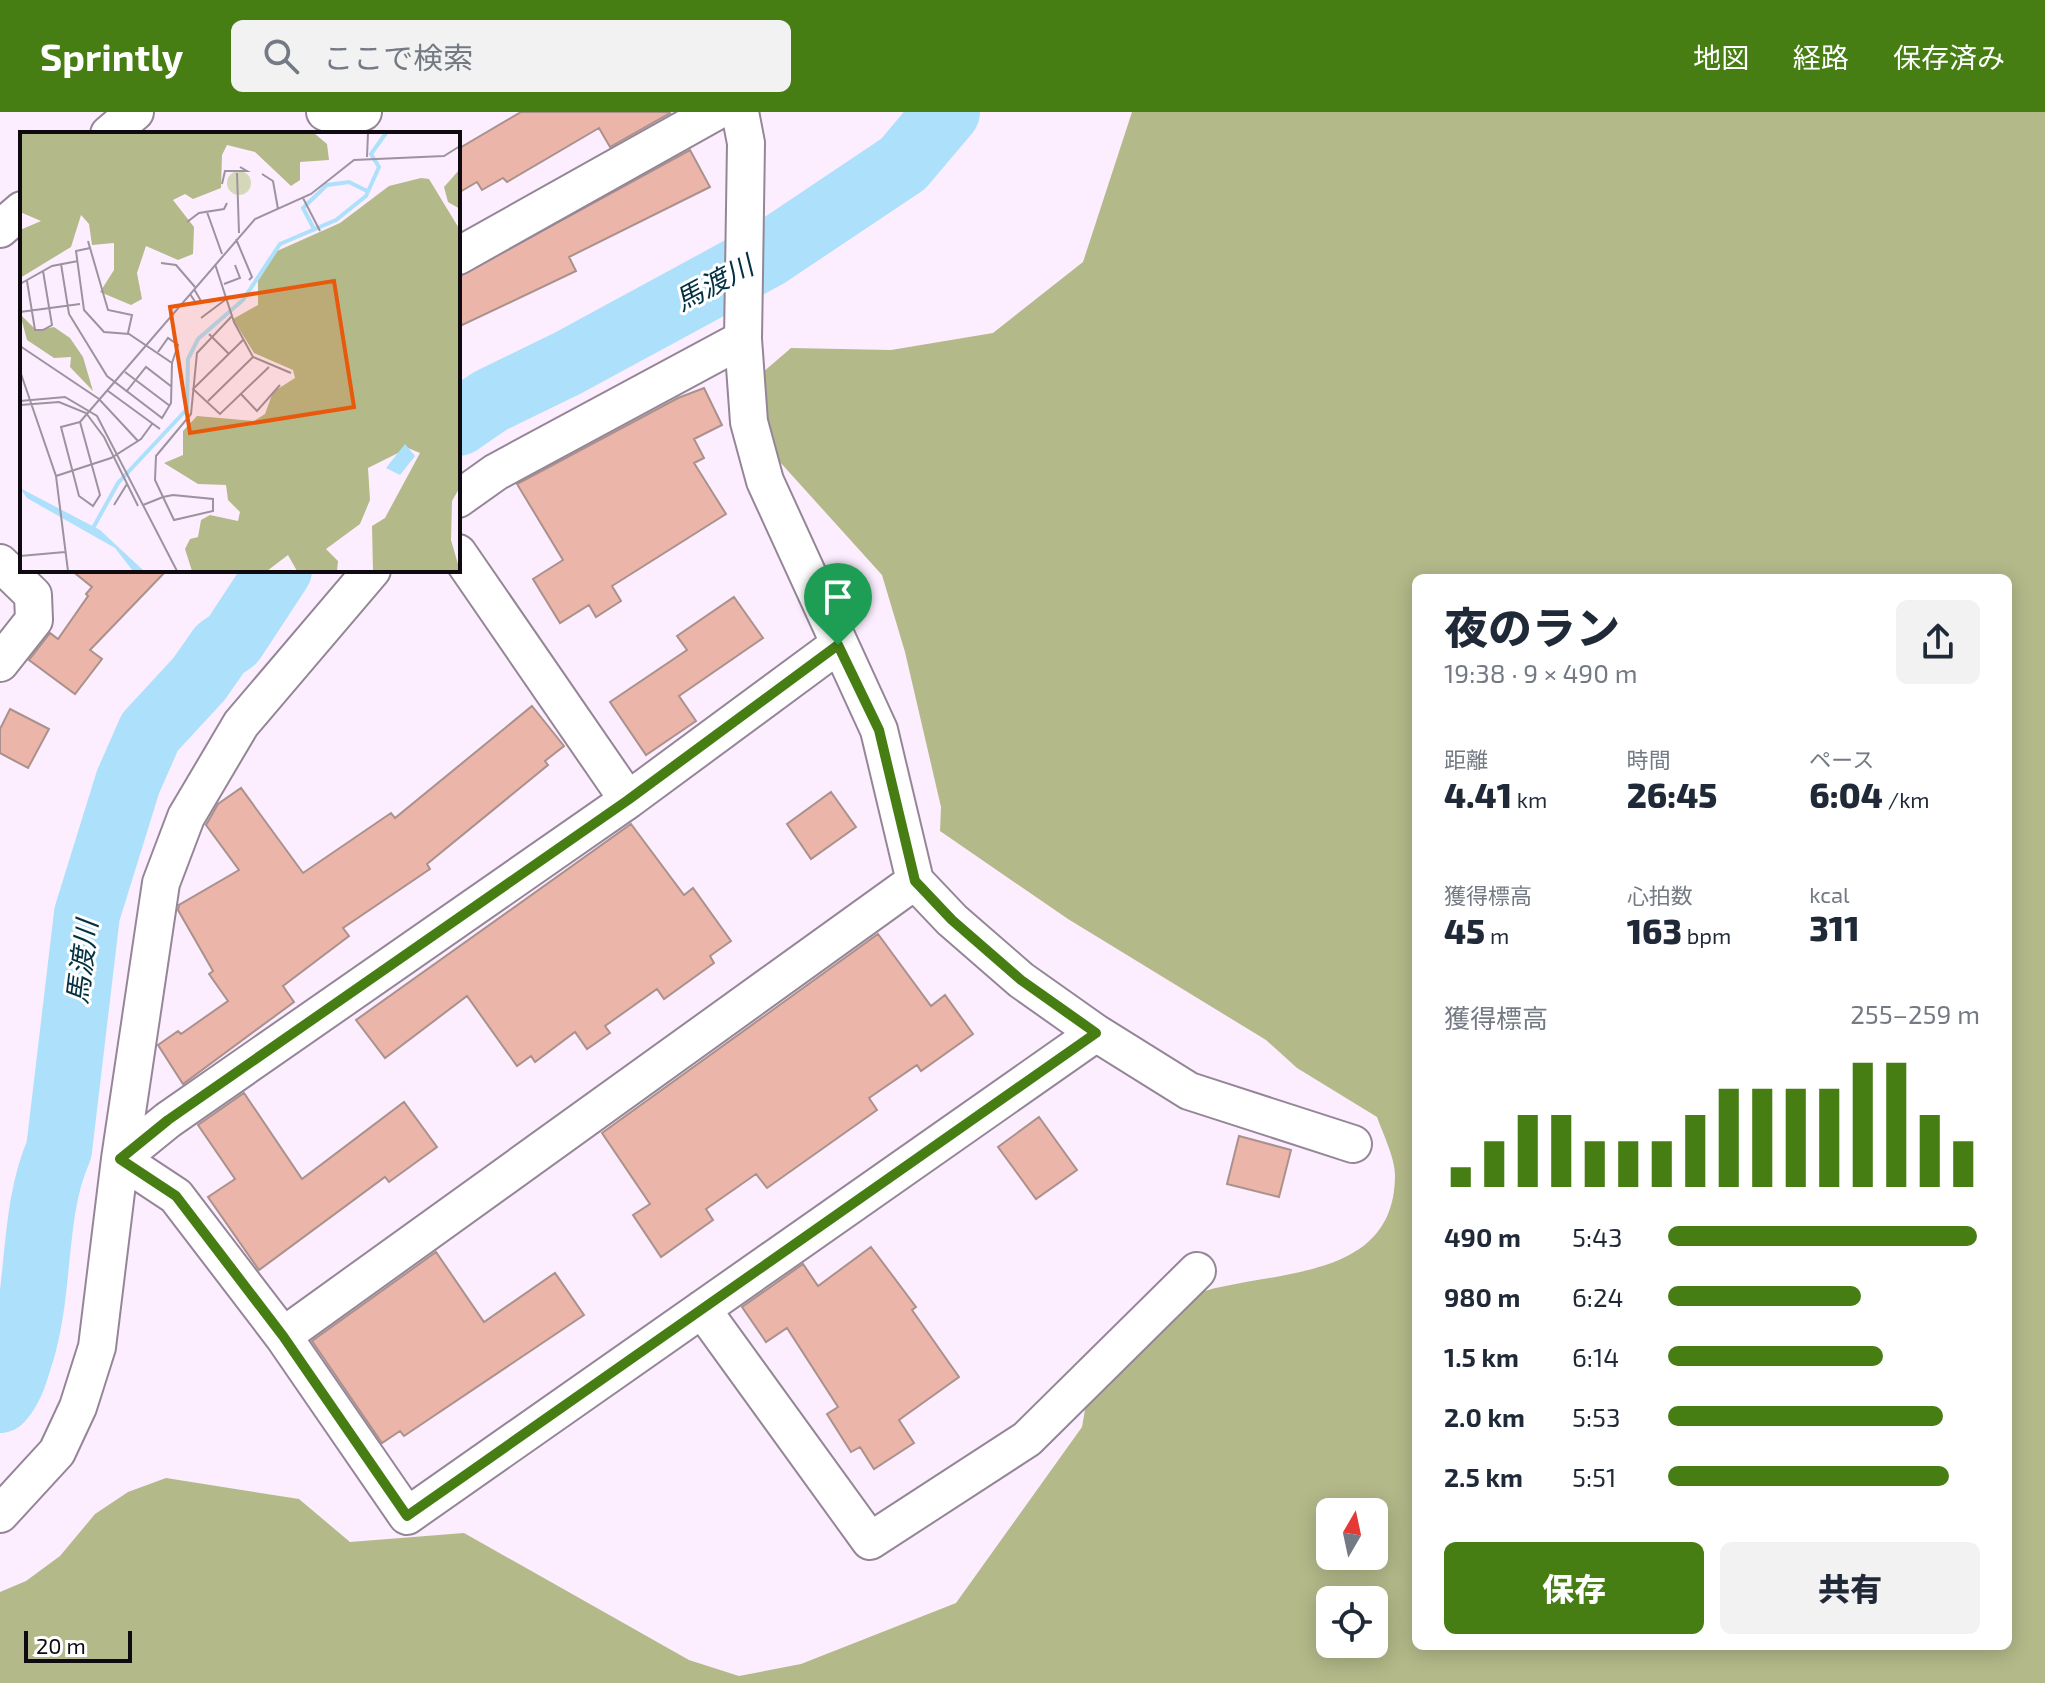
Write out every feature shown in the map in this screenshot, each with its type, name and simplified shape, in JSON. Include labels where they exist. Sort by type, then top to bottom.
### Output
[{"type":"street","points":[[111,132],[135,112]]},
{"type":"street","points":[[325,112],[340,118],[363,112]]},
{"type":"street","points":[[460,255],[715,112]]},
{"type":"street","points":[[740,112],[746,143],[743,339],[749,422],[765,481],[879,730],[915,881],[952,920],[1021,980],[1096,1033],[1189,1091],[1353,1144]]},
{"type":"street","points":[[0,229],[20,212]]},
{"type":"street","points":[[460,498],[496,472],[743,339]]},
{"type":"street","points":[[460,556],[628,800]]},
{"type":"street","points":[[0,563],[33,595],[34,620],[0,663]]},
{"type":"street","points":[[0,1514],[57,1452],[78,1407],[97,1347],[120,1159],[161,883],[186,817],[241,724],[370,572]]},
{"type":"street","points":[[120,1159],[180,1111],[628,800],[838,645]]},
{"type":"street","points":[[283,1336],[915,881]]},
{"type":"street","points":[[120,1159],[176,1196],[283,1336],[407,1516],[1096,1033]]},
{"type":"street","points":[[702,1309],[870,1541],[1027,1439],[1197,1271]]},
{"type":"green space","points":[[1132,112],[2045,112],[2045,1683],[0,1683],[0,1592],[26,1581],[60,1556],[95,1514],[128,1492],[166,1478],[299,1499],[350,1542],[464,1533],[689,1660],[739,1676],[801,1664],[956,1603],[1082,1427],[1095,1351],[1184,1298],[1214,1288],[1317,1268],[1348,1256],[1372,1238],[1389,1212],[1395,1175],[1391,1154],[1377,1117],[1297,1068],[1266,1040],[1068,919],[940,831],[941,807],[905,652],[882,575],[770,451],[747,386],[791,348],[891,350],[993,333],[1083,262]]},
{"type":"building","points":[[521,112],[670,113],[610,147],[599,128],[507,182],[503,178],[482,190],[477,182],[460,192],[460,148]]},
{"type":"building","points":[[690,150],[710,187],[569,257],[576,271],[460,326],[460,276]]},
{"type":"building","points":[[704,388],[722,425],[694,439],[704,458],[694,463],[726,514],[612,586],[621,601],[596,617],[589,605],[560,623],[533,579],[563,560],[517,484],[678,398]]},
{"type":"building","points":[[73,572],[165,572],[90,650],[102,659],[75,694],[29,660],[50,633],[58,639],[92,587]]},
{"type":"building","points":[[734,597],[763,638],[679,696],[696,721],[646,755],[610,702],[687,650],[677,636]]},
{"type":"building","points":[[532,706],[564,746],[545,761],[548,765],[427,864],[430,869],[343,928],[349,936],[283,986],[294,1002],[183,1084],[158,1045],[178,1031],[181,1034],[228,1001],[209,974],[213,971],[178,910],[179,905],[239,870],[206,825],[218,804],[241,788],[303,873],[391,813],[395,818]]},
{"type":"building","points":[[10,709],[49,729],[28,768],[0,753],[0,729]]},
{"type":"building","points":[[831,792],[856,827],[811,859],[787,824]]},
{"type":"building","points":[[631,824],[684,895],[693,888],[731,941],[710,956],[714,963],[664,999],[657,989],[605,1026],[610,1033],[587,1049],[575,1032],[535,1062],[531,1056],[517,1066],[467,996],[385,1058],[356,1020]]},
{"type":"building","points":[[878,934],[931,1006],[945,995],[973,1034],[921,1071],[917,1065],[869,1098],[877,1110],[767,1188],[756,1174],[706,1209],[713,1220],[661,1257],[633,1215],[650,1204],[602,1133]]},
{"type":"building","points":[[244,1093],[302,1179],[404,1102],[437,1147],[389,1182],[385,1177],[259,1270],[208,1197],[235,1179],[198,1125]]},
{"type":"building","points":[[1039,1117],[1077,1170],[1036,1199],[998,1147]]},
{"type":"building","points":[[1239,1136],[1291,1150],[1279,1197],[1227,1184]]},
{"type":"building","points":[[871,1247],[916,1307],[912,1310],[959,1377],[899,1420],[914,1443],[874,1469],[860,1447],[851,1452],[827,1414],[838,1407],[787,1328],[766,1342],[742,1307],[803,1264],[818,1286]]},
{"type":"building","points":[[436,1252],[484,1322],[555,1273],[584,1315],[404,1436],[400,1431],[382,1443],[312,1341]]},
{"type":"waterway","name":"馬渡川","points":[[460,422],[490,401],[568,363],[767,255],[903,164],[947,112]]},
{"type":"waterway","name":"馬渡川","points":[[0,1400],[14,1376],[28,1325],[44,1198],[59,1150],[87,914],[128,782],[150,732],[199,679],[220,649],[233,640],[278,572]]},
{"type":"route","points":[[838,645],[879,730],[915,881],[952,920],[1021,980],[1096,1033],[407,1516],[283,1336],[176,1196],[120,1159],[168,1120],[628,800],[838,645]]}]
